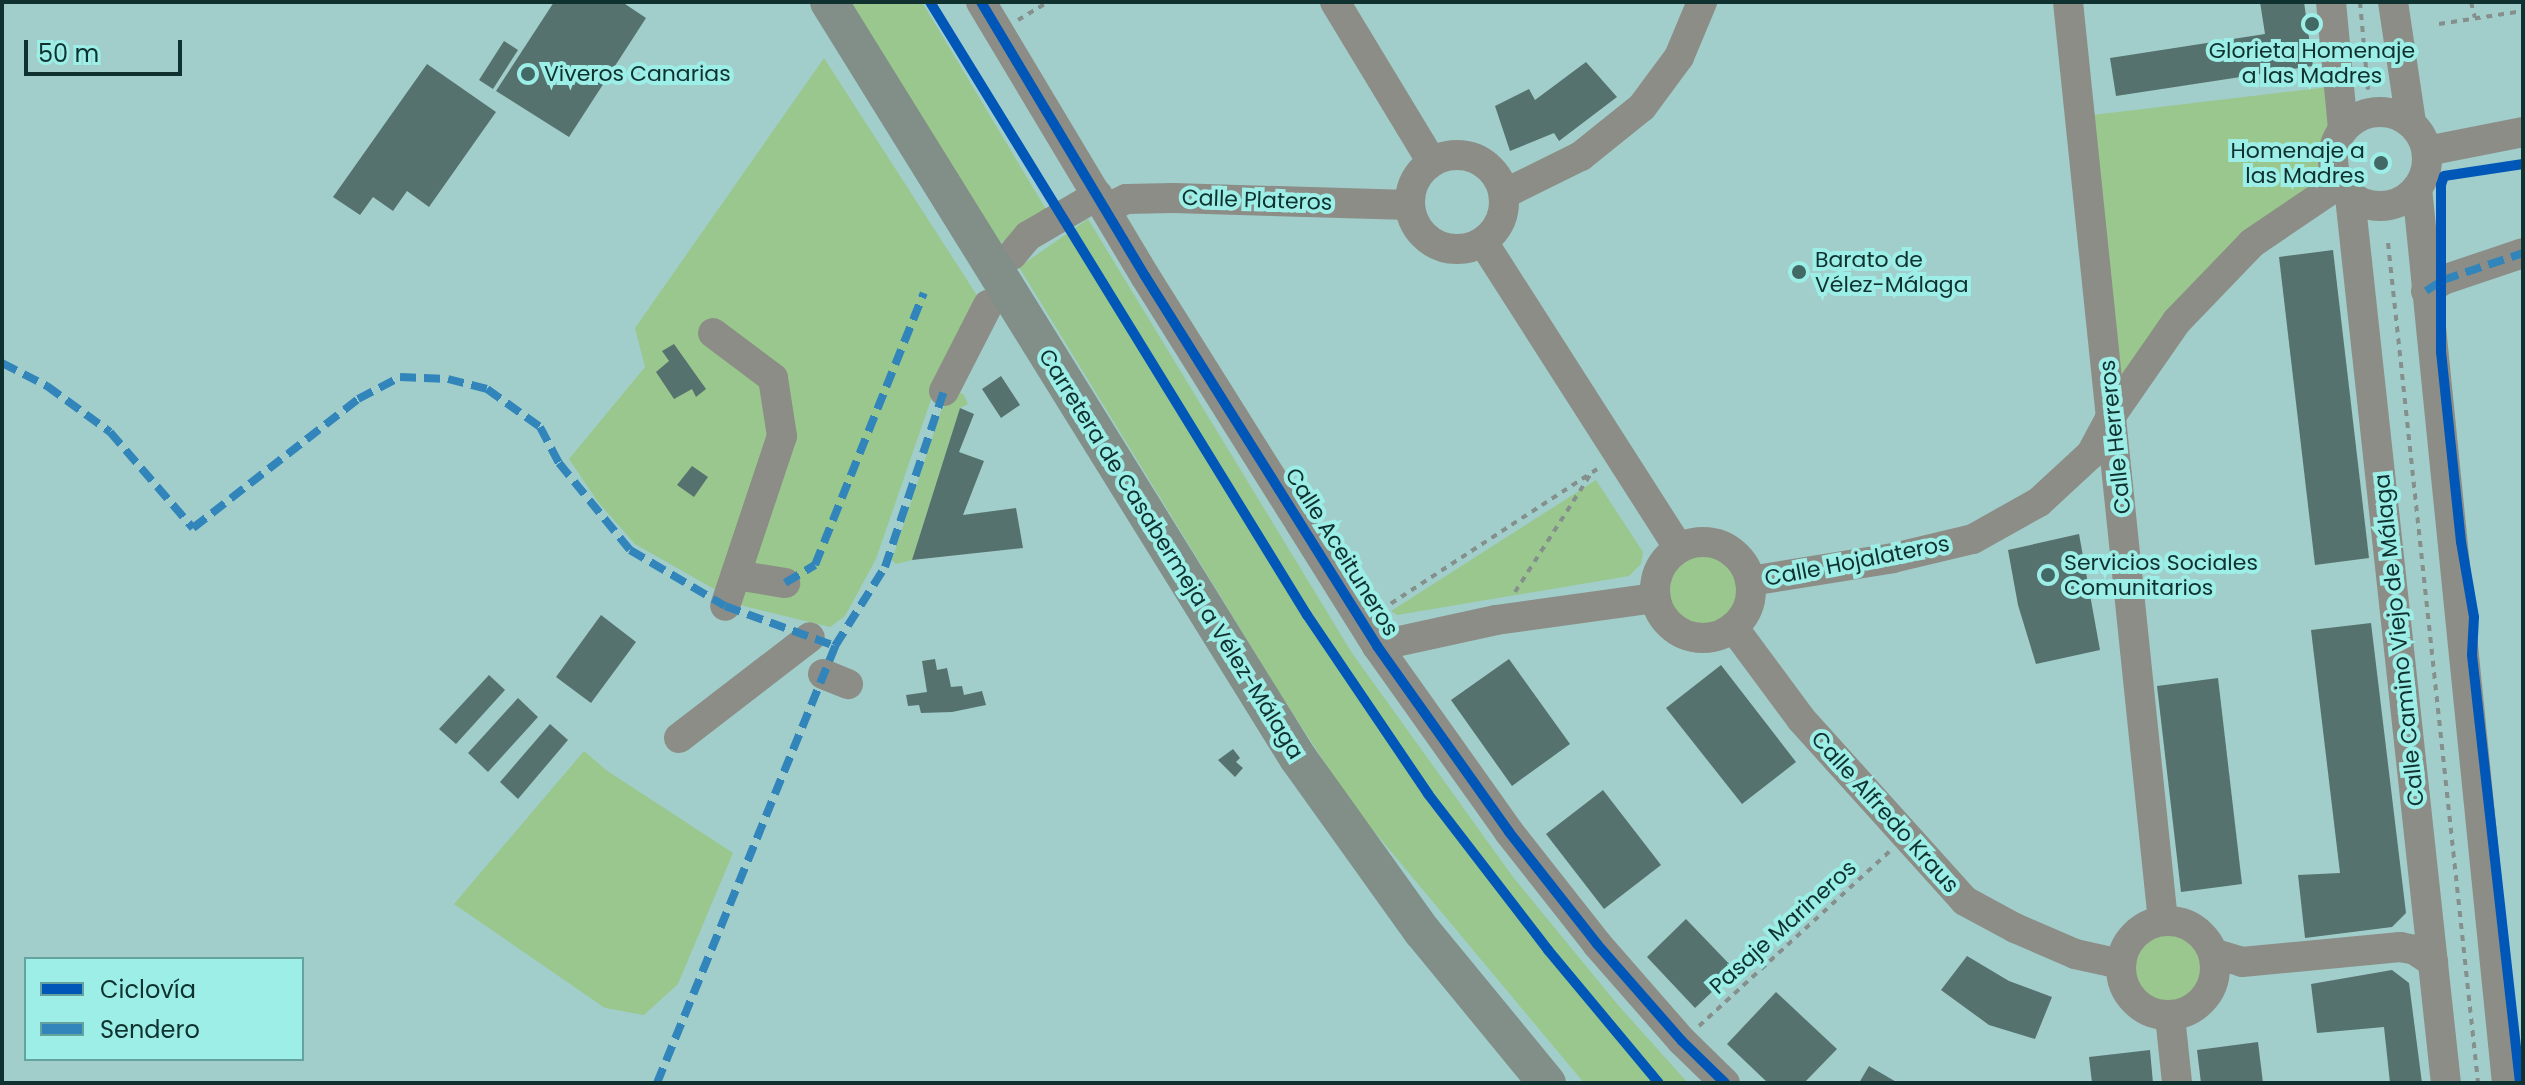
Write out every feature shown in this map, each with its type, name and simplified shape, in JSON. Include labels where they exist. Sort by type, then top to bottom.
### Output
[{"type":"main road","name":"Carretera de Casabermeja a Vélez-Málaga","points":[[829,2],[1298,758],[1422,931],[1547,1083]]},
{"type":"street","name":"Calle Aceituneros","points":[[981,2],[1145,276],[1370,634],[1509,832],[1597,944],[1682,1041],[1725,1083]]},
{"type":"street","points":[[1335,2],[1432,162]]},
{"type":"street","points":[[1504,194],[1581,156],[1642,107],[1679,57],[1702,2]]},
{"type":"street","name":"Calle Herreros","points":[[2068,2],[2113,413],[2163,921]]},
{"type":"street","points":[[2331,2],[2354,92],[2333,155],[2345,190],[2367,205],[2386,206],[2403,200],[2417,188],[2426,171],[2427,151],[2422,136],[2411,123],[2395,114],[2376,112],[2358,116],[2343,128]]},
{"type":"street","points":[[2393,2],[2411,123]]},
{"type":"street","points":[[2427,151],[2523,132]]},
{"type":"street","points":[[1450,155],[1477,159],[1498,177],[1504,194],[1504,212],[1496,229],[1483,242],[1464,248],[1445,247],[1422,231],[1410,205],[1416,181],[1432,162],[1450,155]]},
{"type":"street","points":[[2417,188],[2507,1083]]},
{"type":"street","name":"Calle Hojalateros","points":[[1750,581],[1893,558],[1973,539],[2039,502],[2091,454],[2113,413],[2177,321],[2252,243],[2345,190]]},
{"type":"street","name":"Calle Camino Viejo de Málaga","points":[[2345,190],[2358,246],[2446,1083]]},
{"type":"street","name":"Calle Plateros","points":[[1012,255],[1028,236],[1102,202],[1173,198],[1410,205]]},
{"type":"street","points":[[1483,242],[1679,548]]},
{"type":"street","points":[[2426,291],[2443,280],[2523,253]]},
{"type":"street","points":[[944,391],[988,305]]},
{"type":"street","points":[[713,333],[773,378],[782,436],[725,606]]},
{"type":"street","points":[[1696,542],[1715,543],[1731,551],[1744,564],[1750,581],[1750,598],[1745,614],[1733,627],[1716,636],[1686,634],[1662,617],[1655,598],[1656,579],[1664,561],[1679,548],[1696,542]]},
{"type":"street","points":[[736,575],[785,583]]},
{"type":"street","points":[[1370,634],[1655,598]]},
{"type":"street","name":"Calle Alfredo Kraus","points":[[1733,627],[1801,719],[1965,901],[2015,928],[2075,954],[2120,964]]},
{"type":"street","points":[[679,738],[810,637]]},
{"type":"street","points":[[2400,947],[2422,923],[2427,905]]},
{"type":"street","points":[[2163,921],[2194,928],[2206,938],[2223,964],[2199,1004],[2170,1016],[2154,1014],[2134,1001],[2122,980],[2120,964],[2134,935],[2147,925],[2163,921]]},
{"type":"street","points":[[2223,964],[2400,947],[2415,950],[2433,962]]},
{"type":"street","points":[[2170,1016],[2177,1083]]},
{"type":"path","points":[[999,32],[1048,2]]},
{"type":"path","points":[[2360,2],[2354,92],[2406,86]]},
{"type":"path","points":[[2471,2],[2475,18]]},
{"type":"path","points":[[2439,24],[2523,11]]},
{"type":"path","points":[[2358,246],[2421,239]]},
{"type":"path","points":[[1370,634],[1620,455]]},
{"type":"path","points":[[1496,620],[1592,473]]},
{"type":"path","points":[[2455,891],[2487,887]]},
{"type":"green space","points":[[844,2],[922,2],[1047,211],[998,245]]},
{"type":"green space","points":[[824,58],[978,297],[935,388],[876,559],[845,616],[830,627],[744,606],[635,544],[598,502],[569,459],[645,367],[635,328]]},
{"type":"green space","points":[[2337,86],[2344,128],[2326,146],[2331,176],[2121,391],[2084,116]]},
{"type":"green space","points":[[1088,219],[1352,653],[1513,877],[1618,1005],[1688,1083],[1584,1083],[1353,806],[1279,692],[1019,267]]},
{"type":"green space","points":[[956,390],[964,395],[968,404],[960,408],[912,560],[896,564],[892,560],[941,411]]},
{"type":"green space","points":[[1596,480],[1643,552],[1641,564],[1629,576],[1397,615],[1391,611]]},
{"type":"green space","points":[[1704,553],[1724,559],[1734,569],[1740,589],[1734,609],[1724,619],[1704,625],[1684,619],[1674,609],[1668,589],[1674,569],[1684,559]]},
{"type":"green space","points":[[584,751],[606,770],[733,853],[678,984],[644,1015],[605,1008],[454,904]]},
{"type":"green space","points":[[2162,932],[2176,932],[2190,938],[2200,948],[2206,969],[2200,990],[2190,1000],[2176,1006],[2162,1006],[2148,1000],[2138,990],[2132,976],[2132,962],[2138,948],[2148,938]]},
{"type":"building","points":[[554,2],[622,2],[646,18],[569,137],[496,91]]},
{"type":"building","points":[[2260,2],[2304,2],[2313,66],[2116,96],[2110,58],[2265,34]]},
{"type":"building","points":[[504,41],[518,50],[493,89],[479,80]]},
{"type":"building","points":[[1586,62],[1617,97],[1559,141],[1554,133],[1510,151],[1495,106],[1529,89],[1535,100]]},
{"type":"building","points":[[427,64],[496,112],[429,207],[407,191],[393,211],[373,197],[360,215],[333,197]]},
{"type":"building","points":[[2333,250],[2369,558],[2315,565],[2279,257]]},
{"type":"building","points":[[674,344],[706,389],[696,397],[692,389],[674,399],[656,372],[669,361],[662,351]]},
{"type":"building","points":[[1001,376],[1020,405],[1001,418],[982,389]]},
{"type":"building","points":[[960,408],[974,414],[959,452],[984,461],[963,515],[1016,508],[1023,548],[912,560]]},
{"type":"building","points":[[692,466],[708,477],[694,497],[677,485]]},
{"type":"building","points":[[2079,534],[2100,650],[2036,664],[2018,605],[2008,550]]},
{"type":"building","points":[[601,615],[636,642],[591,703],[556,677]]},
{"type":"building","points":[[2371,623],[2406,913],[2392,927],[2305,938],[2298,875],[2340,873],[2311,630]]},
{"type":"building","points":[[935,659],[937,670],[947,668],[951,687],[962,686],[964,695],[982,691],[986,705],[952,712],[921,713],[919,705],[908,706],[906,695],[927,692],[922,661]]},
{"type":"building","points":[[1509,659],[1570,744],[1512,786],[1451,700]]},
{"type":"building","points":[[1721,665],[1796,762],[1742,804],[1666,708]]},
{"type":"building","points":[[489,675],[505,690],[456,744],[439,729]]},
{"type":"building","points":[[2218,678],[2242,884],[2181,892],[2157,686]]},
{"type":"building","points":[[518,698],[538,717],[488,772],[468,753]]},
{"type":"building","points":[[550,724],[568,740],[518,799],[500,782]]},
{"type":"building","points":[[1233,749],[1240,758],[1236,762],[1243,768],[1235,777],[1218,760]]},
{"type":"building","points":[[1603,790],[1661,865],[1604,909],[1546,834]]},
{"type":"building","points":[[1686,919],[1735,970],[1695,1008],[1647,957]]},
{"type":"building","points":[[1967,956],[2009,981],[2052,997],[2035,1039],[1989,1025],[1941,990]]},
{"type":"building","points":[[2392,970],[2409,983],[2422,1083],[2390,1083],[2384,1027],[2317,1033],[2311,984]]},
{"type":"building","points":[[1776,992],[1837,1049],[1804,1083],[1768,1083],[1727,1044]]},
{"type":"building","points":[[2258,1042],[2263,1083],[2201,1083],[2197,1050]]},
{"type":"building","points":[[2150,1050],[2153,1083],[2092,1083],[2089,1057]]},
{"type":"building","points":[[1869,1066],[1898,1083],[1859,1083]]},
{"type":"marked path","points":[[2426,291],[2443,280],[2523,253]]},
{"type":"marked path","points":[[785,583],[815,565],[924,293]]},
{"type":"marked path","points":[[2,363],[47,386],[110,432],[193,528],[358,399],[400,377],[448,379],[487,389],[540,427],[559,463],[630,550],[725,606],[835,646]]},
{"type":"marked path","points":[[657,1083],[835,646],[885,567],[944,391]]},
{"type":"cycle path","points":[[930,2],[1307,615],[1428,794],[1548,950],[1659,1083]]},
{"type":"cycle path","points":[[981,2],[1145,276],[1377,646],[1509,832],[1597,944],[1682,1041],[1725,1083]]},
{"type":"cycle path","points":[[2520,1083],[2472,655],[2474,617],[2461,542],[2441,352],[2441,185],[2444,176],[2523,164]]},
{"type":"place","name":"Glorieta Homenaje a las Madres","points":[[2312,24]]},
{"type":"place","name":"Viveros Canarias","points":[[528,74]]},
{"type":"place","name":"Homenaje a las Madres","points":[[2381,163]]},
{"type":"place","name":"Barato de Vélez-Málaga","points":[[1799,272]]},
{"type":"place","name":"Servicios Sociales Comunitarios","points":[[2048,575]]}]
